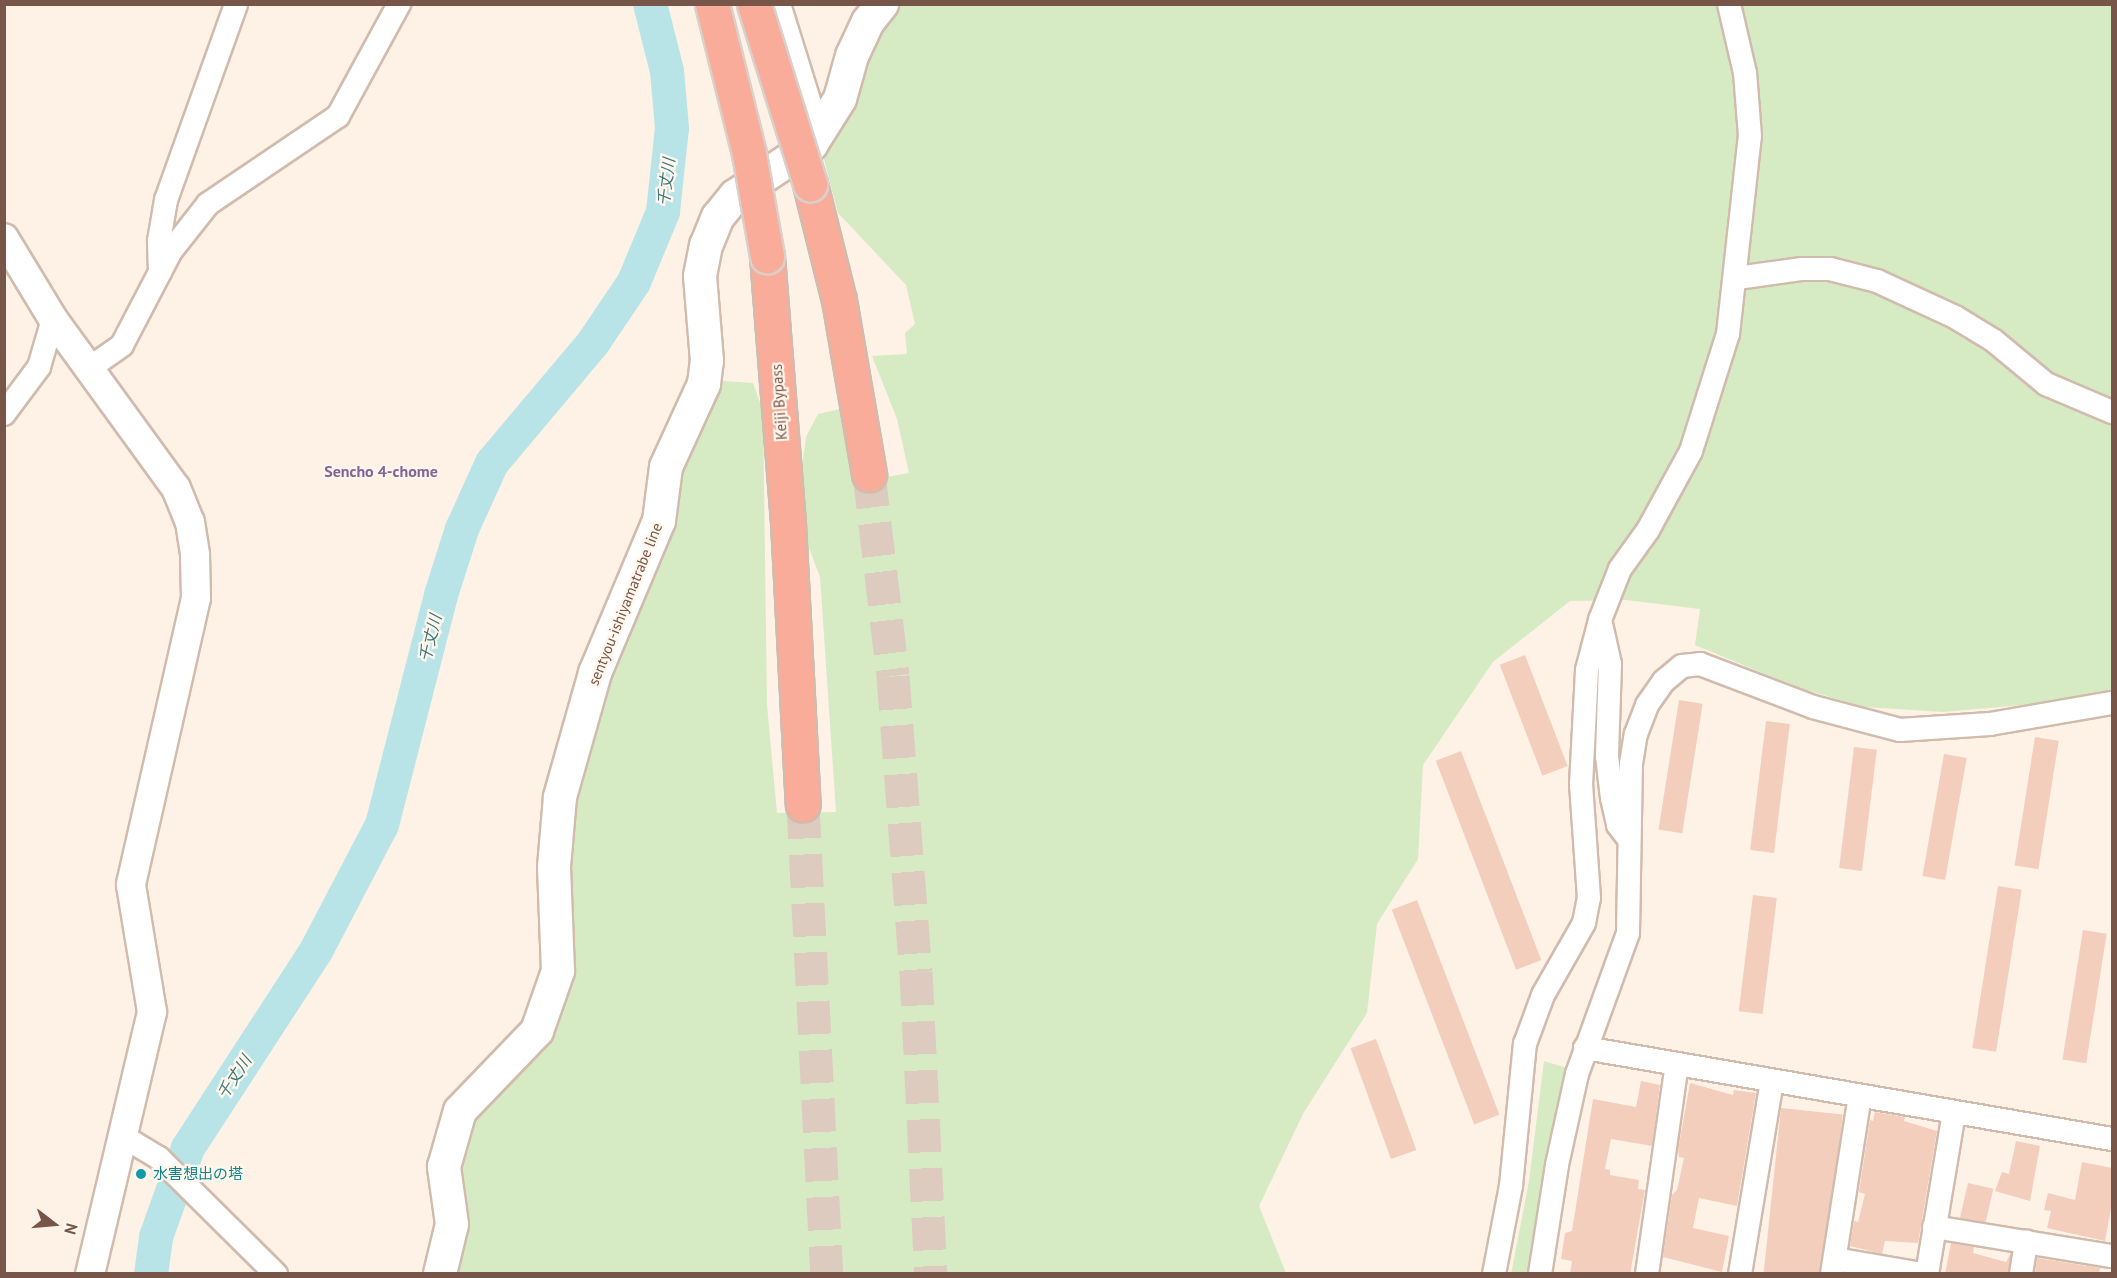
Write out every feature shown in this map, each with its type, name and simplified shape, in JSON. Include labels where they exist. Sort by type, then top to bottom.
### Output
[{"type":"highway","name":"Keiji Bypass","points":[[712,4],[749,154],[766,256],[788,523],[803,805]]},
{"type":"highway","points":[[754,4],[810,184],[838,300],[869,474]]},
{"type":"main road","name":"sentyou-ishiyamatrabe line","points":[[440,1274],[452,1224],[444,1167],[460,1111],[537,1031],[558,971],[554,867],[560,797],[595,673],[659,521],[666,467],[704,384],[707,361],[700,276],[706,246],[718,217],[735,196],[811,146],[840,99],[868,22],[882,4]]},
{"type":"street","points":[[160,274],[159,241],[166,200],[236,4]]},
{"type":"street","points":[[91,367],[122,345],[171,251],[208,204],[338,116],[399,4]]},
{"type":"street","points":[[779,4],[811,107],[825,124]]},
{"type":"street","points":[[1494,1274],[1508,1206],[1525,1044],[1543,995],[1584,923],[1587,906],[1583,732],[1587,670],[1600,620],[1620,568],[1648,531],[1691,451],[1728,334],[1737,278],[1749,169],[1750,105],[1729,4]]},
{"type":"street","points":[[4,238],[53,319],[91,367],[176,488],[190,522],[195,555],[196,598],[131,885],[152,1012],[90,1274]]},
{"type":"street","points":[[1737,278],[1802,268],[1830,269],[1877,281],[1965,322],[2046,384],[2112,412]]},
{"type":"street","points":[[4,414],[39,367],[53,319]]},
{"type":"street","points":[[1600,620],[1610,664],[1607,756],[1612,798],[1618,825],[1631,841]]},
{"type":"street","points":[[1540,1274],[1565,1122],[1585,1048],[1628,933],[1631,764],[1636,734],[1653,697],[1682,666],[1700,664],[1813,707],[1900,730],[1989,724],[2112,703]]},
{"type":"street","points":[[1585,1048],[2112,1139]]},
{"type":"street","points":[[1649,1273],[1677,1064]]},
{"type":"street","points":[[1740,1274],[1772,1081]]},
{"type":"street","points":[[1860,1096],[1834,1266],[1921,1274]]},
{"type":"street","points":[[1927,1274],[1954,1112]]},
{"type":"street","points":[[124,1137],[159,1158],[276,1274]]},
{"type":"street","points":[[1934,1227],[2112,1256]]},
{"type":"street","points":[[2021,1274],[2026,1241]]},
{"type":"street","points":[[2112,1268],[2112,1274]]},
{"type":"green space","points":[[897,5],[2112,5],[2112,691],[2055,702],[1943,712],[1865,707],[1799,688],[1695,645],[1700,609],[1626,600],[1570,601],[1493,662],[1423,765],[1418,859],[1377,924],[1367,1013],[1304,1112],[1259,1206],[1286,1273],[445,1274],[453,1162],[469,1123],[549,1034],[577,786],[600,700],[673,480],[712,391],[723,381],[753,383],[763,411],[767,705],[777,813],[836,812],[820,577],[807,543],[801,474],[806,437],[818,414],[840,409],[851,440],[852,483],[909,473],[897,419],[872,356],[907,354],[905,333],[915,324],[906,285],[838,213],[821,148],[872,41]]},
{"type":"green space","points":[[1544,1061],[1567,1068],[1555,1117],[1533,1273],[1511,1274],[1529,1181]]},
{"type":"building","points":[[1525,655],[1568,766],[1542,776],[1500,665]]},
{"type":"building","points":[[1679,700],[1703,704],[1682,833],[1659,829]]},
{"type":"building","points":[[1766,721],[1790,724],[1774,853],[1750,850]]},
{"type":"building","points":[[2035,737],[2059,741],[2038,869],[2015,865]]},
{"type":"building","points":[[1854,747],[1877,750],[1862,871],[1839,868]]},
{"type":"building","points":[[1461,751],[1541,960],[1516,970],[1436,761]]},
{"type":"building","points":[[1944,754],[1967,758],[1945,880],[1922,876]]},
{"type":"building","points":[[1998,886],[2022,890],[1996,1052],[1972,1048]]},
{"type":"building","points":[[1753,895],[1777,898],[1763,1014],[1739,1011]]},
{"type":"building","points":[[1417,900],[1499,1115],[1474,1124],[1392,910]]},
{"type":"building","points":[[2083,930],[2107,934],[2086,1063],[2063,1059]]},
{"type":"building","points":[[1376,1039],[1416,1150],[1391,1159],[1351,1048]]},
{"type":"building","points":[[1641,1081],[1660,1085],[1652,1146],[1611,1139],[1605,1169],[1610,1170],[1610,1175],[1639,1180],[1638,1189],[1645,1190],[1630,1274],[1570,1274],[1572,1261],[1561,1259],[1565,1233],[1572,1231],[1593,1099],[1636,1107]]},
{"type":"building","points":[[1690,1083],[1733,1095],[1734,1090],[1756,1093],[1737,1206],[1699,1198],[1693,1228],[1729,1236],[1722,1272],[1663,1257],[1672,1195],[1677,1190],[1684,1158],[1679,1157],[1678,1150]]},
{"type":"building","points":[[1781,1108],[1843,1114],[1826,1274],[1764,1274]]},
{"type":"building","points":[[1875,1112],[1905,1117],[1904,1121],[1937,1131],[1918,1243],[1885,1241],[1882,1254],[1850,1246],[1854,1221],[1858,1222],[1865,1194],[1859,1192],[1870,1120],[1873,1121]]},
{"type":"building","points":[[2016,1141],[2040,1146],[2030,1201],[1995,1191],[2002,1172],[2009,1174]]},
{"type":"building","points":[[2082,1162],[2112,1168],[2112,1203],[2105,1241],[2047,1228],[2051,1211],[2044,1210],[2048,1193],[2075,1200]]},
{"type":"building","points":[[1968,1183],[1993,1189],[1985,1224],[1960,1218]]},
{"type":"building","points":[[1951,1243],[1974,1247],[1973,1253],[2006,1262],[2011,1253],[2008,1274],[1945,1274]]},
{"type":"building","points":[[2037,1258],[2100,1268],[2099,1274],[2035,1274]]},
{"type":"waterway","name":"千丈川","points":[[151,1274],[156,1237],[188,1148],[316,951],[382,825],[441,595],[462,529],[492,463],[593,343],[634,282],[663,212],[672,128],[667,71],[650,4]]},
{"type":"tunnel","points":[[869,474],[893,676],[916,972],[931,1274]]},
{"type":"tunnel","points":[[803,805],[827,1274]]},
{"type":"place","name":"水害想出の塔","points":[[141,1174]]},
{"type":"district","name":"Sencho 4-chome","points":[[381,471]]}]
